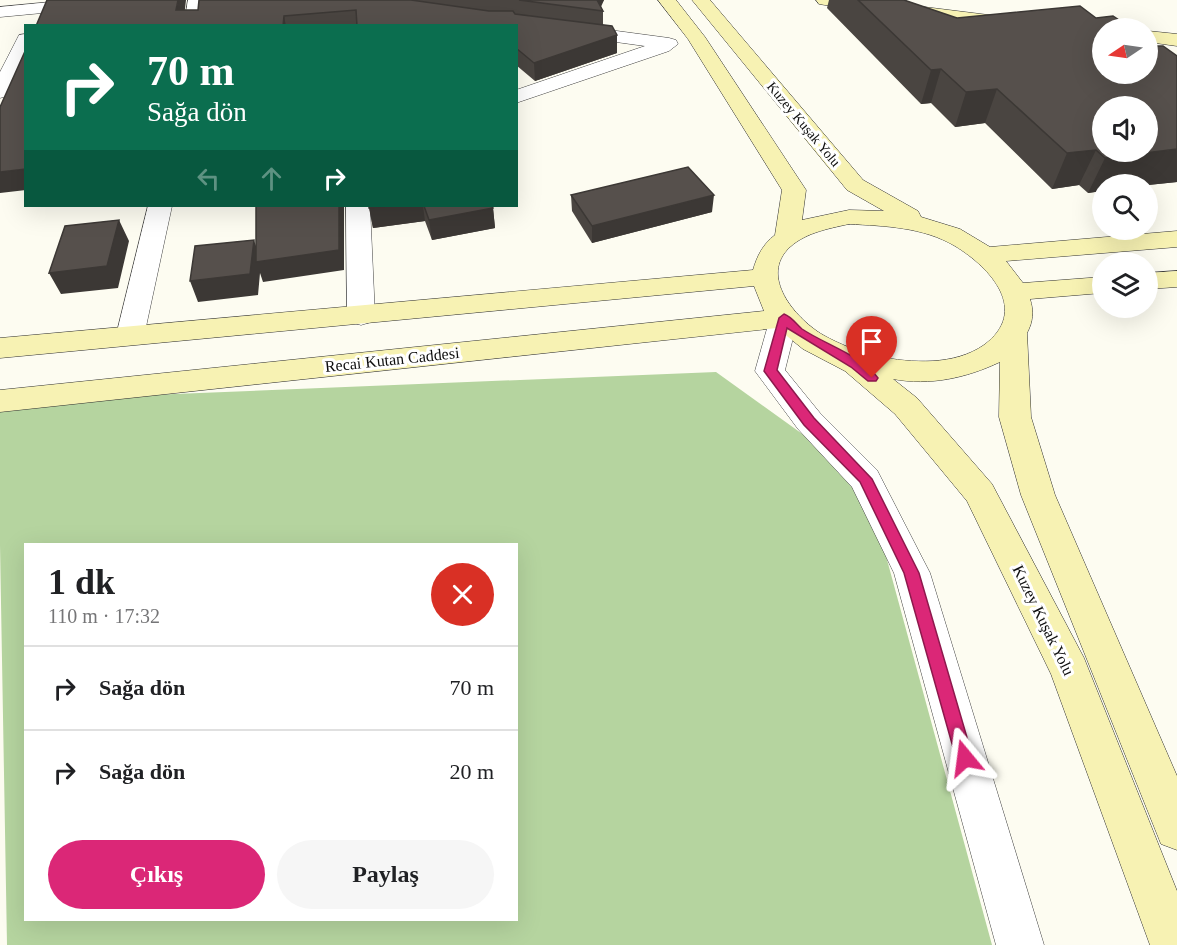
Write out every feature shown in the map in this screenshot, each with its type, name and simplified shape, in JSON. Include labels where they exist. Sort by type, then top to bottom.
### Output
[{"type":"main road","points":[[667,0],[696,37],[794,190],[787,236]]},
{"type":"main road","name":"Kuzey Kuşak Yolu","points":[[701,0],[855,185],[926,225]]},
{"type":"main road","points":[[825,0],[1023,24]]},
{"type":"main road","points":[[1158,38],[1177,40]]},
{"type":"main road","points":[[1014,335],[993,354],[960,368],[918,371],[873,366],[831,351],[796,330],[784,318],[773,305],[765,277],[770,255],[787,236],[815,223],[849,217],[887,218],[926,225],[962,240],[993,260],[1013,284],[1021,310],[1014,335],[1015,417],[1038,495],[1177,828]]},
{"type":"main road","points":[[985,255],[1177,239]]},
{"type":"main road","points":[[0,348],[765,277]]},
{"type":"main road","points":[[1158,280],[1177,279]]},
{"type":"main road","points":[[1016,292],[1092,286]]},
{"type":"main road","name":"Recai Kutan Caddesi","points":[[0,401],[784,318]]},
{"type":"main road","name":"Kuzey Kuşak Yolu","points":[[831,351],[855,364],[906,406],[980,493],[1070,671],[1174,945]]},
{"type":"street","points":[[0,12],[42,4],[127,0]]},
{"type":"street","points":[[193,24],[197,0]]},
{"type":"street","points":[[33,24],[42,4]]},
{"type":"street","points":[[552,28],[669,44]]},
{"type":"street","points":[[518,96],[669,44],[696,37]]},
{"type":"street","points":[[0,92],[24,43]]},
{"type":"street","points":[[130,336],[160,207]]},
{"type":"street","points":[[358,207],[361,316]]},
{"type":"street","points":[[784,318],[770,371],[809,422],[865,479],[912,573],[1020,945]]},
{"type":"green space","points":[[716,372],[865,479],[992,945],[7,945],[0,545],[0,401]]},
{"type":"building","points":[[47,0],[178,0],[176,10],[198,10],[199,0],[411,0],[489,11],[513,11],[515,14],[612,26],[617,35],[534,63],[518,50],[518,24],[357,24],[356,10],[284,16],[283,24],[37,24]]},
{"type":"building","points":[[519,0],[597,0],[603,11]]},
{"type":"building","points":[[858,0],[904,0],[957,18],[1080,6],[1096,18],[1092,18],[1092,84],[1158,84],[1158,46],[1163,46],[1177,56],[1177,149],[1158,151],[1158,96],[1092,96],[1092,150],[1067,153],[997,89],[966,92],[941,69],[931,70]]},
{"type":"building","points":[[24,53],[24,169],[0,172],[0,107]]},
{"type":"building","points":[[688,167],[714,195],[592,226],[571,195]]},
{"type":"building","points":[[256,207],[339,207],[339,250],[256,262]]},
{"type":"building","points":[[424,207],[493,208],[429,220]]},
{"type":"building","points":[[119,220],[107,266],[49,273],[65,226]]},
{"type":"building","points":[[254,240],[250,274],[190,281],[195,246]]},
{"type":"route","points":[[872,378],[855,364],[796,330],[784,318],[770,371],[809,422],[865,479],[912,573],[965,758]]}]
